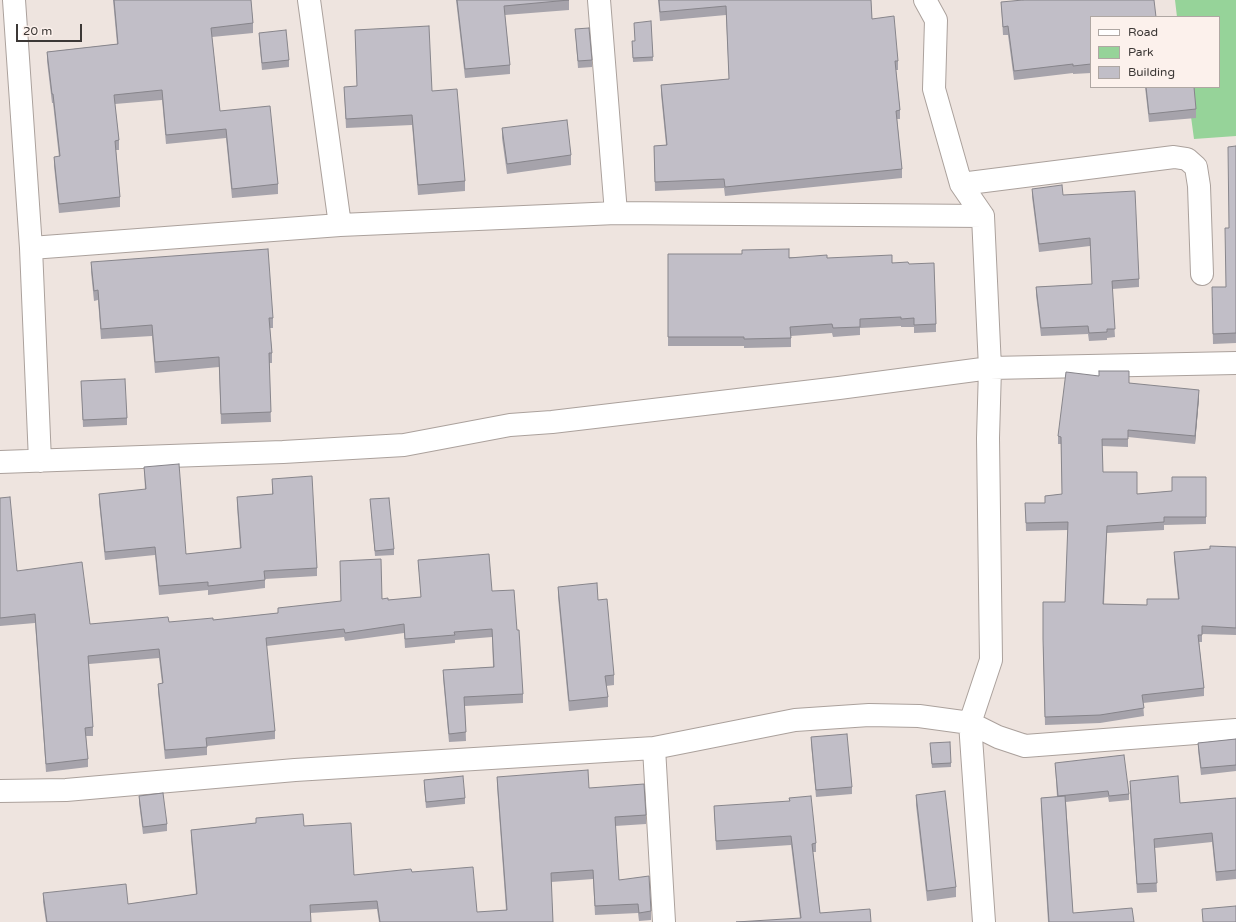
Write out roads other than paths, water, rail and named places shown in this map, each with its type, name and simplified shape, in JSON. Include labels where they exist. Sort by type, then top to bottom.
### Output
[{"type":"street","points":[[14,0],[31,248],[40,461]]},
{"type":"street","points":[[309,0],[340,225]]},
{"type":"street","points":[[600,0],[616,213]]},
{"type":"street","points":[[925,0],[936,20],[934,89],[961,184],[983,216],[990,368],[988,438],[991,660],[970,723],[984,922]]},
{"type":"street","points":[[961,184],[1174,157],[1187,159],[1196,167],[1199,186],[1202,274]]},
{"type":"street","points":[[31,248],[340,225],[616,213],[983,216]]},
{"type":"street","points":[[0,462],[290,452],[404,445],[510,425],[552,422],[816,391],[990,368],[1236,363]]},
{"type":"street","points":[[0,791],[66,790],[295,770],[654,748],[795,720],[869,715],[919,716],[970,723],[998,737],[1025,746],[1236,730]]},
{"type":"street","points":[[654,748],[664,922]]}]
